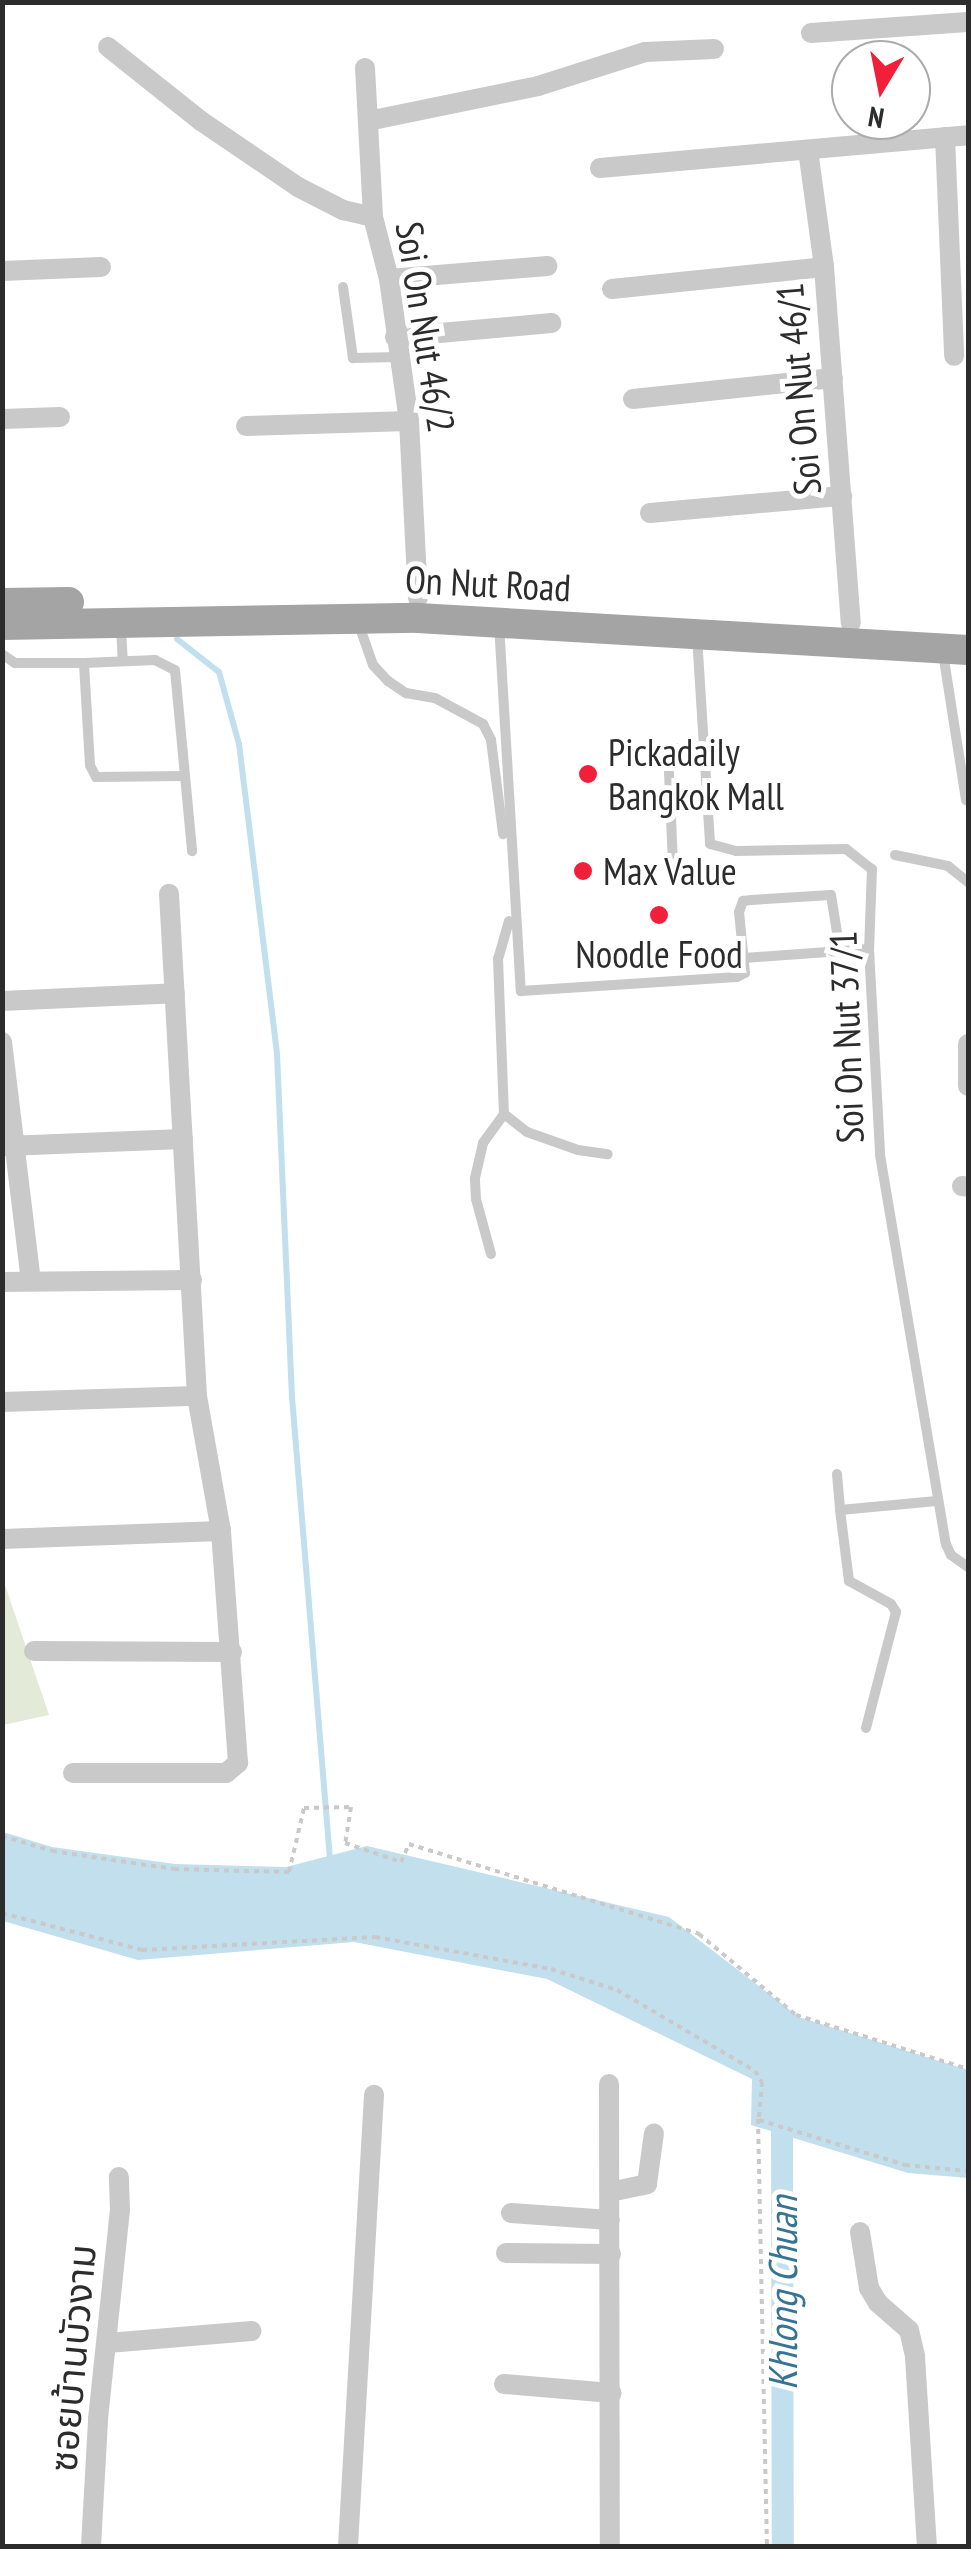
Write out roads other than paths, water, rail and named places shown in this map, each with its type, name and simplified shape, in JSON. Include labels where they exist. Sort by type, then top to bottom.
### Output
[{"type":"main road","name":"On Nut Road","points":[[2,603],[418,608],[851,633],[955,650]]},
{"type":"main road","name":"On Nut Road","points":[[2,625],[357,618],[418,608],[500,623],[697,635],[968,630]]},
{"type":"street","points":[[811,33],[968,22]]},
{"type":"street","points":[[108,47],[201,121],[298,186],[343,210],[373,218]]},
{"type":"street","points":[[368,120],[415,114],[480,95],[538,86],[645,52],[714,49]]},
{"type":"street","name":"Soi On Nut 46/2","points":[[365,68],[373,218],[389,279],[409,421],[418,608]]},
{"type":"street","points":[[600,168],[968,134]]},
{"type":"street","points":[[945,138],[954,356]]},
{"type":"street","name":"Soi On Nut 46/1","points":[[808,150],[824,267],[851,633]]},
{"type":"street","points":[[389,279],[548,266]]},
{"type":"street","points":[[2,271],[102,267]]},
{"type":"street","points":[[612,288],[824,267]]},
{"type":"street","points":[[397,347],[551,323]]},
{"type":"street","points":[[633,399],[833,378]]},
{"type":"street","points":[[2,419],[60,417]]},
{"type":"street","points":[[246,426],[409,421]]},
{"type":"street","points":[[650,513],[842,496]]},
{"type":"street","points":[[72,1774],[233,1770],[239,1754],[221,1531],[197,1396],[169,894]]},
{"type":"street","points":[[2,1001],[174,993]]},
{"type":"street","points":[[2,1042],[9,1146],[31,1281]]},
{"type":"street","points":[[967,1081],[968,1044]]},
{"type":"street","points":[[9,1146],[183,1139]]},
{"type":"street","points":[[2,1282],[192,1280]]},
{"type":"street","points":[[2,1402],[197,1396]]},
{"type":"street","points":[[2,1540],[221,1531]]},
{"type":"street","points":[[34,1651],[232,1652]]},
{"type":"street","points":[[609,2084],[610,2546]]},
{"type":"street","points":[[348,2546],[374,2095]]},
{"type":"street","points":[[610,2192],[647,2184],[654,2133]]},
{"type":"street","name":"ซอยบ้านบัวงาม","points":[[91,2546],[98,2419],[120,2210],[118,2177]]},
{"type":"street","points":[[510,2213],[610,2220]]},
{"type":"street","points":[[860,2232],[870,2288],[878,2303],[909,2330],[915,2358],[927,2546]]},
{"type":"street","points":[[506,2253],[610,2254]]},
{"type":"street","points":[[108,2344],[252,2331]]},
{"type":"street","points":[[504,2384],[612,2393]]},
{"type":"lane","points":[[344,286],[352,358],[397,347]]},
{"type":"lane","points":[[357,618],[372,665],[388,681],[406,693],[434,698],[466,714],[483,724],[491,740],[510,902],[508,933],[498,958],[504,1114],[483,1143],[475,1178],[476,1199],[491,1254]]},
{"type":"lane","points":[[121,621],[123,661]]},
{"type":"lane","points":[[500,623],[521,991],[745,974],[742,901],[823,892],[831,895],[840,951]]},
{"type":"lane","name":"Soi On Nut 37/1","points":[[697,635],[710,844],[736,851],[846,849],[872,869],[870,950],[880,1155],[937,1501],[951,1556],[968,1567]]},
{"type":"lane","points":[[955,650],[966,800]]},
{"type":"lane","points":[[2,654],[14,664],[161,661],[175,670],[192,851]]},
{"type":"lane","points":[[84,663],[90,765],[96,777],[183,776]]},
{"type":"lane","points":[[672,864],[668,749],[701,746]]},
{"type":"lane","points":[[896,855],[948,866],[968,882]]},
{"type":"lane","points":[[744,958],[870,950]]},
{"type":"lane","points":[[504,1114],[527,1132],[578,1150],[608,1154]]},
{"type":"lane","points":[[837,1474],[846,1578],[891,1604],[896,1612],[866,1728]]},
{"type":"lane","points":[[840,1510],[937,1501]]},
{"type":"water","points":[[3,1832],[52,1847],[175,1864],[286,1867],[367,1846],[669,1917],[799,2017],[968,2070],[968,2178],[908,2173],[751,2125],[752,2079],[547,1979],[354,1942],[138,1960],[3,1921]]},
{"type":"waterway","points":[[177,639],[219,672],[239,744],[277,1054],[292,1397],[330,1860]]},
{"type":"waterway","name":"Khlong Chuan","points":[[782,2105],[783,2546]]},
{"type":"place","name":"Pickadaily Bangkok Mall","points":[[588,774]]},
{"type":"place","name":"Max Value","points":[[583,871]]},
{"type":"place","name":"Noodle Food","points":[[659,915]]}]
